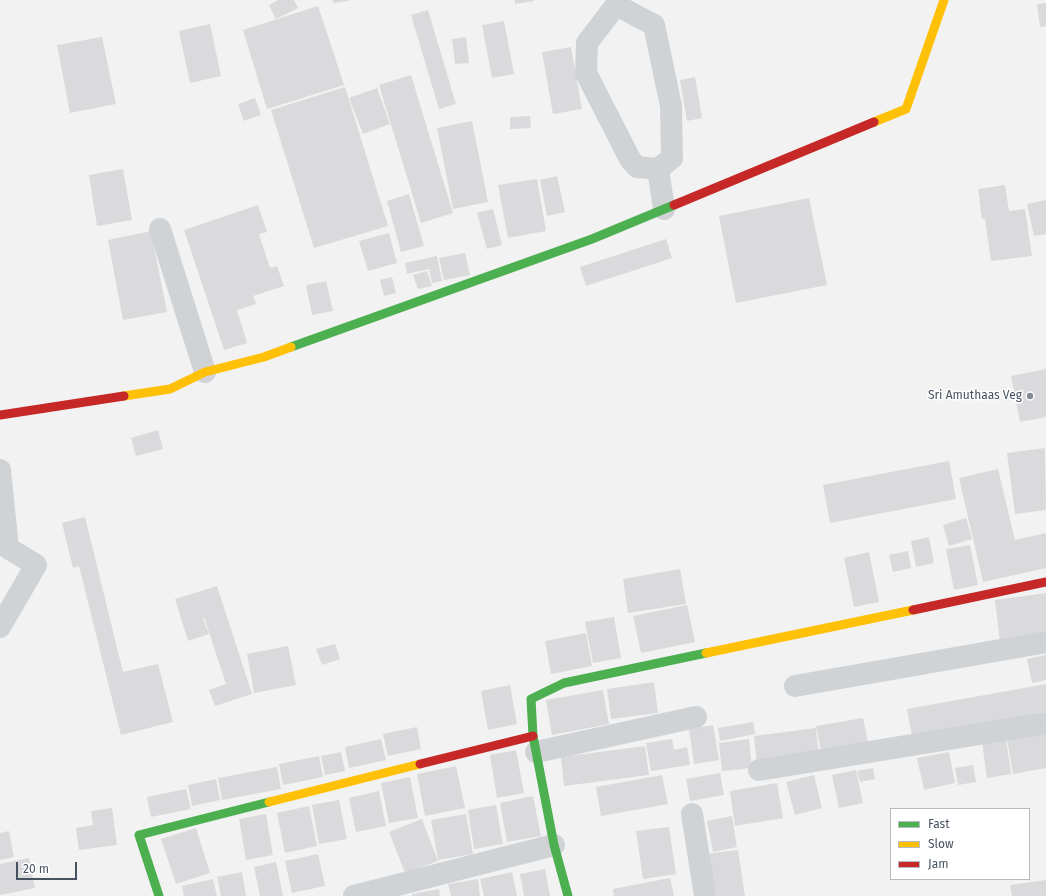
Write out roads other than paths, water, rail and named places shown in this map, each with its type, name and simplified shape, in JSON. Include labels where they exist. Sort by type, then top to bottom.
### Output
[{"type":"street","points":[[0,415],[170,389],[205,372],[264,357],[592,239],[906,109],[944,0]]},
{"type":"street","points":[[616,5],[654,26],[671,106],[672,158],[658,169],[637,167],[630,159],[586,73],[587,43],[616,5]]},
{"type":"street","points":[[658,169],[664,209]]},
{"type":"street","points":[[160,229],[205,372]]},
{"type":"street","points":[[0,470],[8,548],[36,565],[0,627]]},
{"type":"street","points":[[568,896],[554,845],[534,744],[531,699],[564,683],[1046,582]]},
{"type":"street","points":[[795,686],[1046,642]]},
{"type":"street","points":[[159,896],[139,835],[534,744],[696,718]]},
{"type":"street","points":[[759,770],[1046,723]]},
{"type":"street","points":[[692,814],[705,896]]},
{"type":"street","points":[[354,896],[554,845]]},
{"type":"place","name":"Sri Amuthaas Veg","points":[[1030,396]]}]
